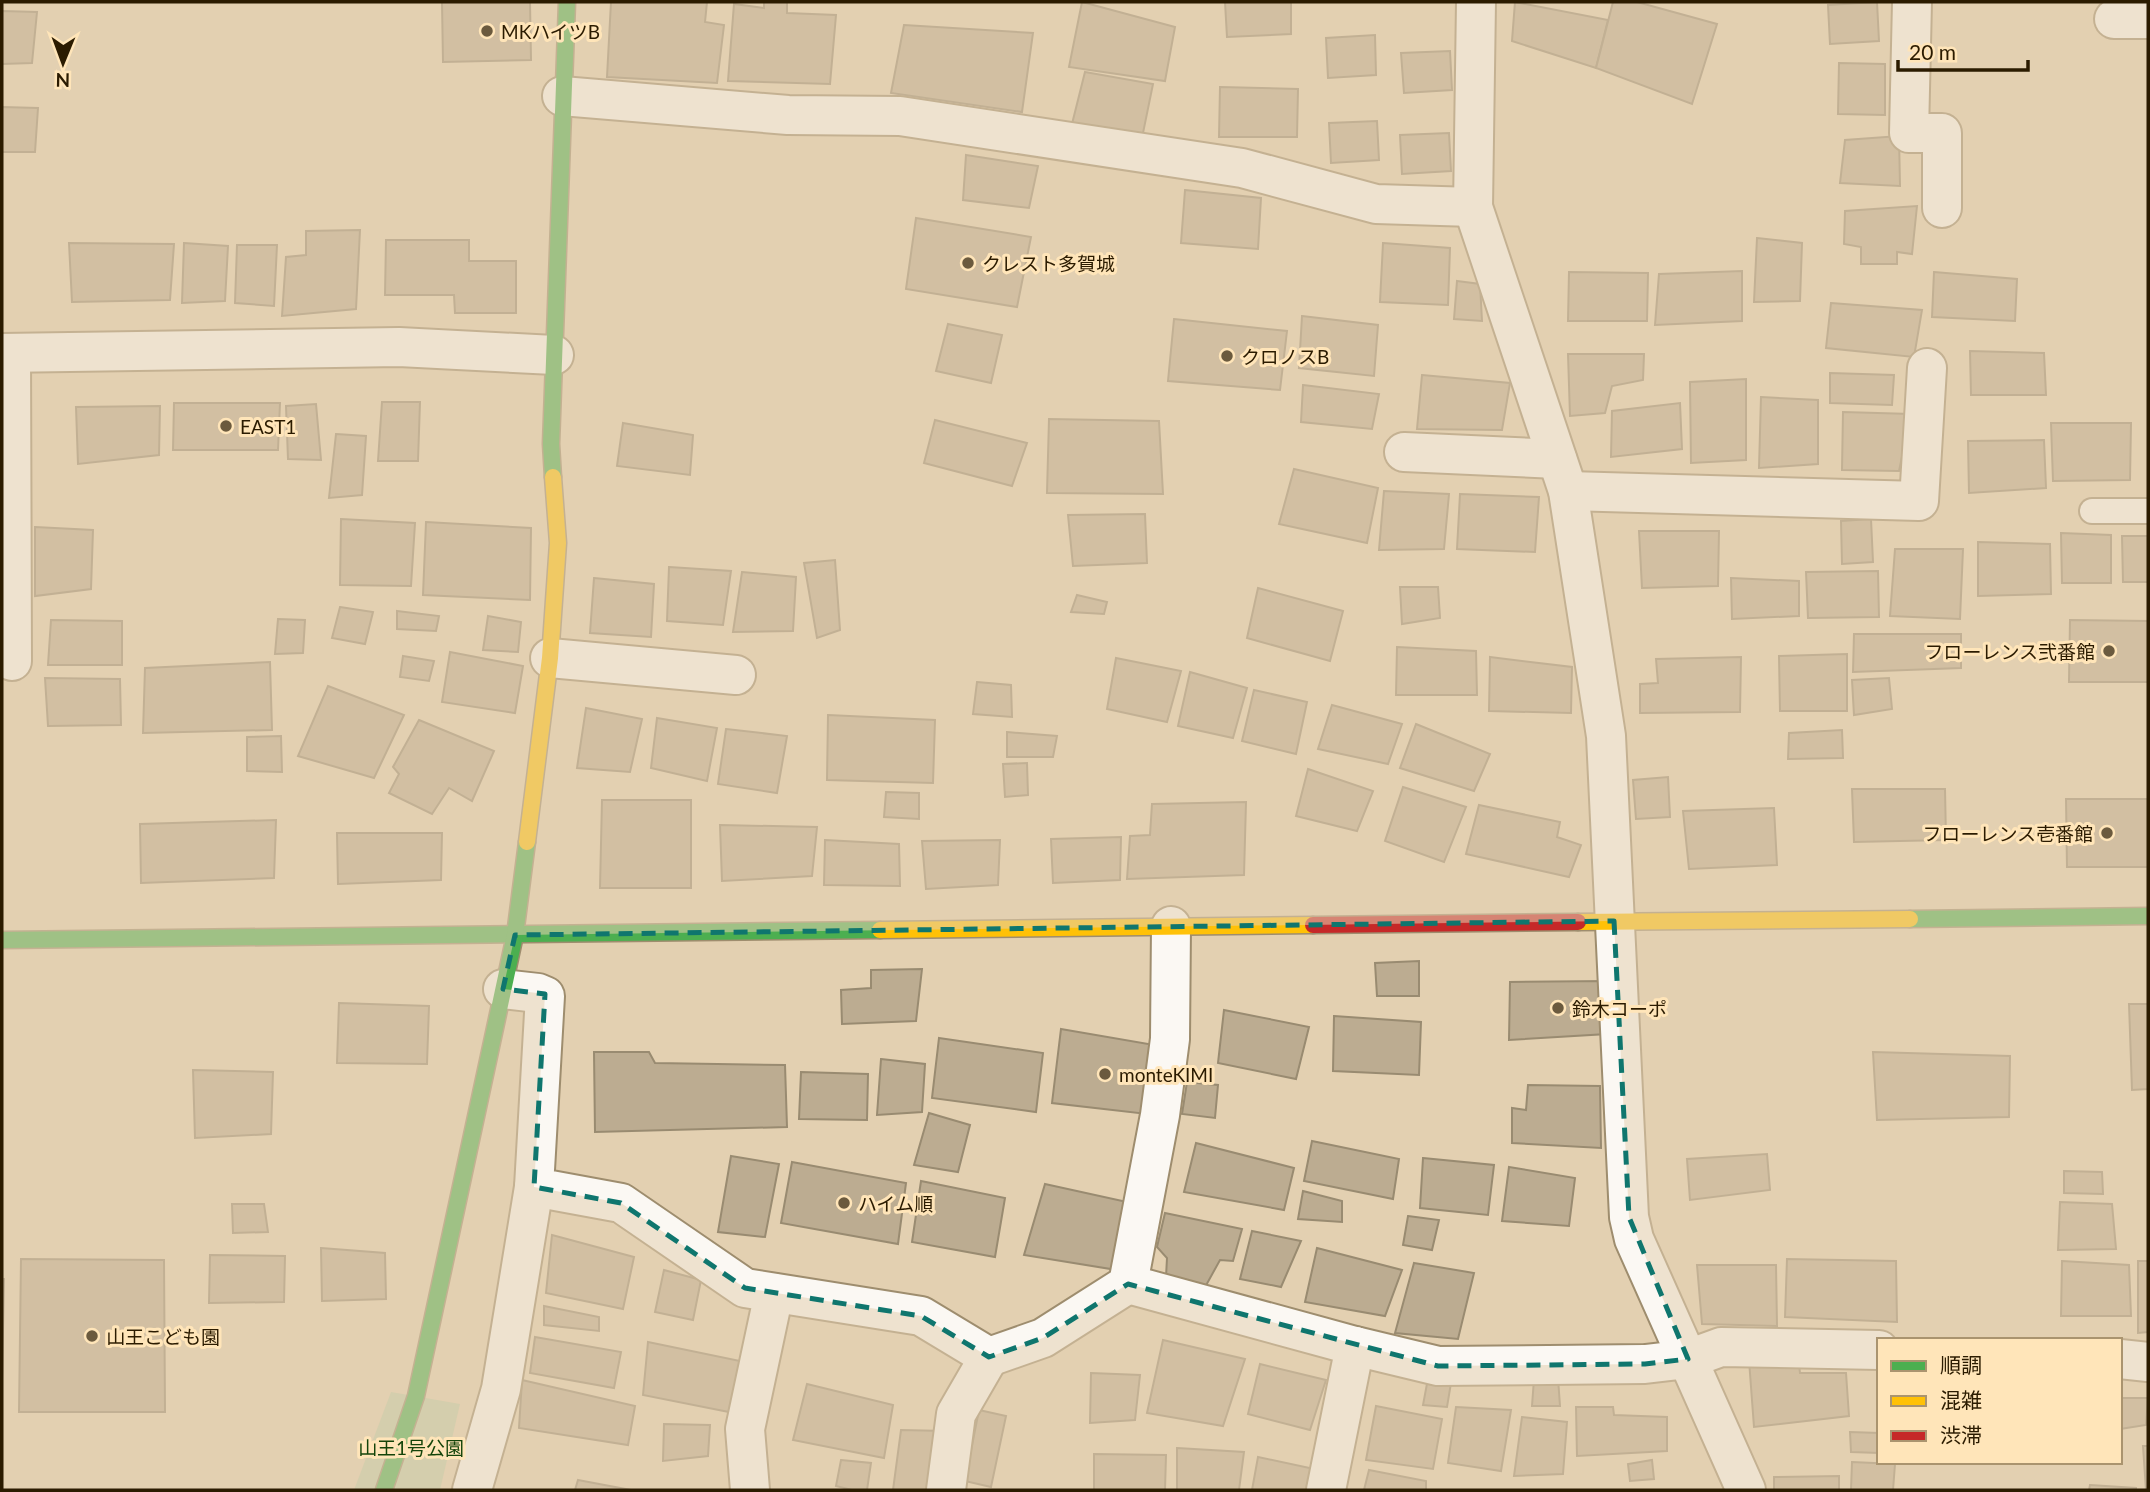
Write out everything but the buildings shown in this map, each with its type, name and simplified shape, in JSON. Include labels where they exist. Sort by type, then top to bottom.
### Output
[{"type":"street","points":[[384,1490],[416,1396],[515,935],[550,658],[558,543],[551,444],[567,2]]},
{"type":"street","points":[[1476,2],[1473,207],[1562,475],[1606,736],[1629,1217],[1634,1239],[1746,1490]]},
{"type":"street","points":[[1912,2],[1909,133],[1942,134],[1942,208]]},
{"type":"street","points":[[562,96],[788,116],[900,116],[1242,168],[1376,204],[1473,207]]},
{"type":"street","points":[[12,661],[6,353],[399,347],[554,355]]},
{"type":"street","points":[[1404,452],[1562,475],[1919,501],[1927,368]]},
{"type":"street","points":[[550,658],[736,674]]},
{"type":"street","points":[[2,940],[2148,916]]},
{"type":"street","points":[[946,1490],[956,1414],[989,1357],[1043,1338],[1128,1284],[1160,1115],[1170,1040],[1171,926]]},
{"type":"street","points":[[472,1490],[501,1389],[534,1187],[545,996],[503,989]]},
{"type":"street","points":[[534,1187],[621,1203],[744,1288],[921,1316],[989,1357]]},
{"type":"street","points":[[1128,1284],[1438,1366],[1645,1364],[1688,1359],[1721,1347],[1877,1350]]},
{"type":"street","points":[[750,1490],[746,1429],[774,1293]]},
{"type":"street","points":[[1326,1490],[1355,1346]]},
{"type":"street","points":[[2122,1359],[2148,1362]]},
{"type":"lane","points":[[2092,511],[2148,511]]},
{"type":"highlighted area","points":[[1614,921],[1629,1217],[1688,1359],[1645,1364],[1438,1366],[1128,1284],[1043,1338],[989,1357],[921,1316],[745,1288],[621,1203],[534,1187],[545,994],[503,989],[515,935]]},
{"type":"green space","name":"山王1号公園","points":[[391,1392],[460,1404],[440,1490],[354,1490]]},
{"type":"traffic: fast","points":[[553,477],[551,444],[567,2]]},
{"type":"traffic: fast","points":[[384,1490],[416,1396],[515,935],[527,842]]},
{"type":"traffic: fast","points":[[1910,919],[2148,916]]},
{"type":"traffic: fast","points":[[2,940],[880,930]]},
{"type":"traffic: slow","points":[[527,842],[550,658],[558,543],[553,477]]},
{"type":"traffic: slow","points":[[1578,922],[1910,919]]},
{"type":"traffic: slow","points":[[880,930],[1313,925]]},
{"type":"traffic: jam","points":[[1313,925],[1578,922]]},
{"type":"place","name":"MKハイツB","points":[[487,31]]},
{"type":"place","name":"クレスト多賀城","points":[[968,263]]},
{"type":"place","name":"クロノスB","points":[[1227,356]]},
{"type":"place","name":"EAST1","points":[[226,426]]},
{"type":"place","name":"フローレンス弐番館","points":[[2109,651]]},
{"type":"place","name":"フローレンス壱番館","points":[[2107,833]]},
{"type":"place","name":"鈴木コーポ","points":[[1558,1008]]},
{"type":"place","name":"monteKIMI","points":[[1105,1074]]},
{"type":"place","name":"ハイム順","points":[[844,1203]]},
{"type":"place","name":"山王こども園","points":[[92,1336]]}]
